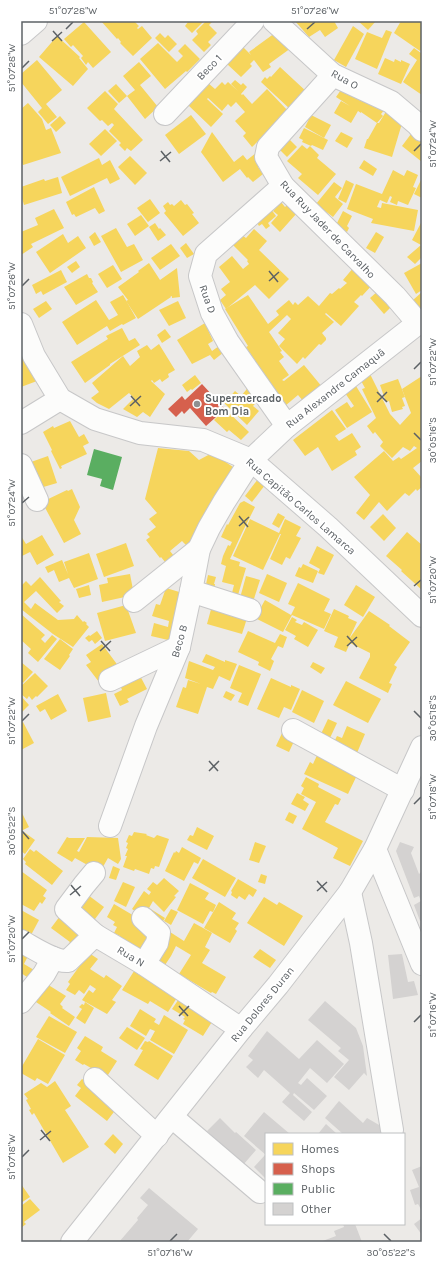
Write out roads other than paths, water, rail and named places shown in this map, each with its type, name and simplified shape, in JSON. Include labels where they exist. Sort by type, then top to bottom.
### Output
[{"type":"street","points":[[21,34],[36,21]]},
{"type":"street","name":"Beco 1","points":[[165,114],[253,21]]},
{"type":"street","name":"Rua O","points":[[274,21],[333,75],[391,102],[422,130]]},
{"type":"street","name":"Rua Ruy Jader de Carvalho","points":[[333,75],[268,147],[266,157],[283,186],[420,321]]},
{"type":"street","name":"Rua D","points":[[283,186],[206,254],[200,276],[212,313],[228,342],[287,426]]},
{"type":"street","name":"Rua Alexandre Camaquã","points":[[251,460],[287,426],[420,321]]},
{"type":"street","name":"Rua Capitão Carlos Lamarca","points":[[21,324],[34,356],[60,399],[95,419],[140,433],[203,440],[251,460],[328,527],[422,616]]},
{"type":"street","points":[[21,423],[60,399]]},
{"type":"street","name":"Beco B","points":[[110,826],[146,726],[179,647],[199,549],[209,528],[251,460]]},
{"type":"street","points":[[21,465],[38,500]]},
{"type":"street","points":[[134,601],[199,549]]},
{"type":"street","points":[[191,591],[250,610]]},
{"type":"street","points":[[110,680],[179,647]]},
{"type":"street","points":[[293,730],[403,790]]},
{"type":"street","name":"Rua Dolores Duran","points":[[72,1242],[158,1136],[241,1029],[278,985],[350,892],[375,849],[422,747]]},
{"type":"street","points":[[375,849],[422,964]]},
{"type":"street","name":"Rua N","points":[[94,873],[66,909],[95,935],[144,964],[241,1029]]},
{"type":"street","points":[[350,892],[361,943],[392,1130]]},
{"type":"street","points":[[143,918],[159,933],[157,943],[144,964]]},
{"type":"street","points":[[21,941],[53,958],[63,962],[68,962],[95,935]]},
{"type":"street","points":[[21,1002],[44,974],[53,958]]},
{"type":"street","points":[[95,1079],[158,1136]]},
{"type":"street","points":[[172,1117],[260,1192]]},
{"type":"place","name":"Supermercado Bom Dia","points":[[197,404]]}]
